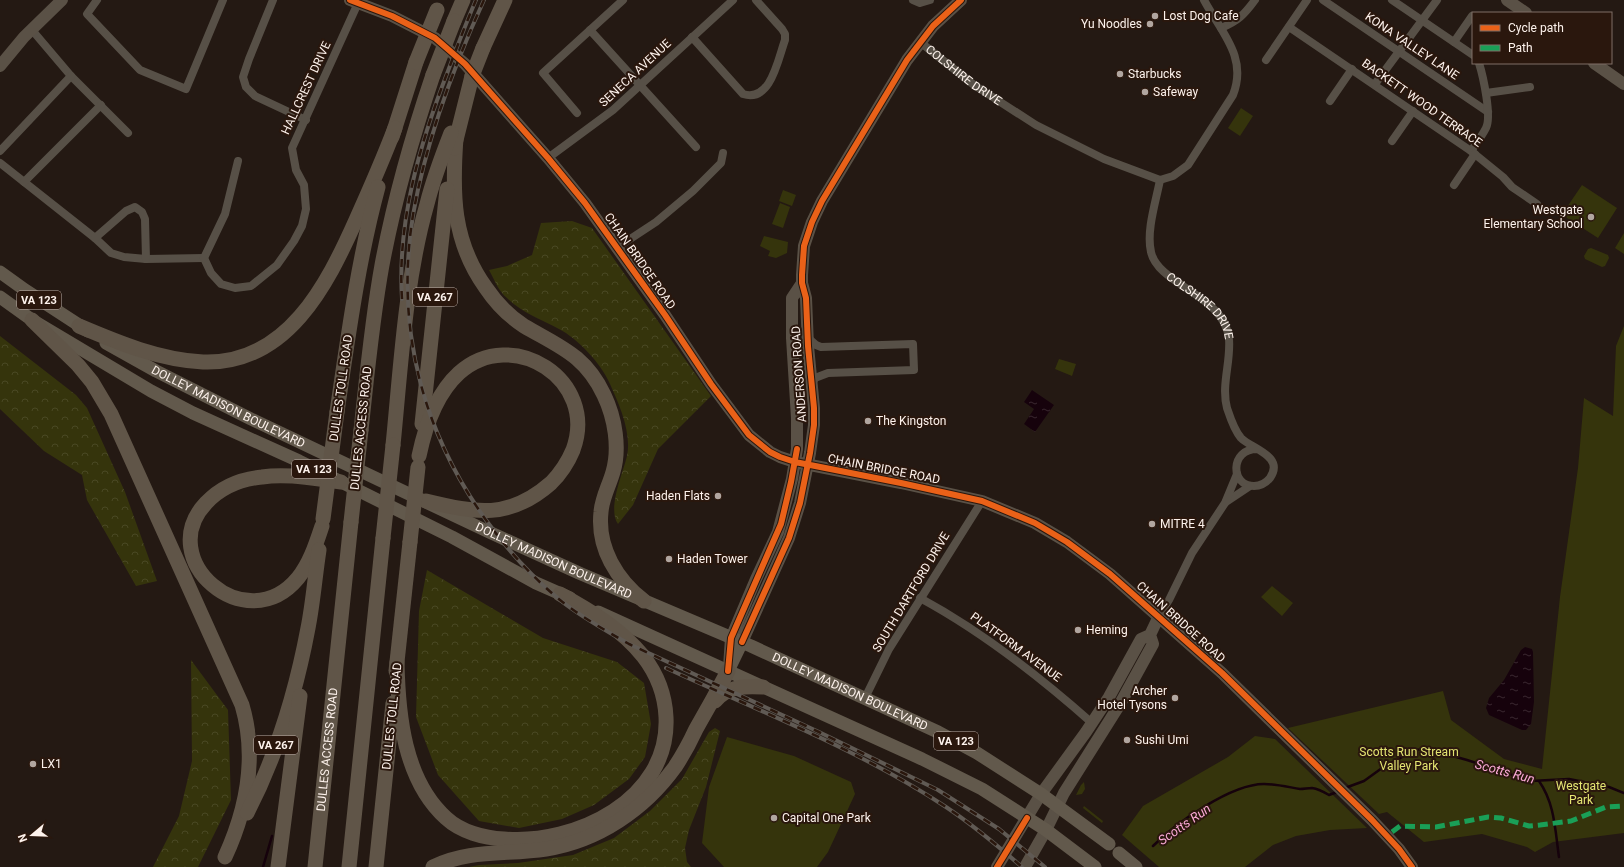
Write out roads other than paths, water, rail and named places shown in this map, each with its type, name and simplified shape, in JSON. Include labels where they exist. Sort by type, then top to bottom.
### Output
[{"type":"highway","name":"DULLES ACCESS ROAD","points":[[315,867],[361,430],[374,318],[382,266],[404,169],[433,75],[463,0]]},
{"type":"highway","points":[[349,867],[410,288],[426,205],[438,166],[483,48],[505,0]]},
{"type":"highway","name":"DULLES TOLL ROAD","points":[[222,862],[259,788],[274,752],[292,696],[308,627],[337,412],[365,244],[394,128],[416,62],[439,5]]},
{"type":"highway","name":"DULLES TOLL ROAD","points":[[376,867],[446,198],[462,106]]},
{"type":"highway","points":[[79,326],[148,353],[204,362],[235,359],[250,355],[271,343],[298,320],[325,284],[371,188],[394,128]]},
{"type":"highway","points":[[456,138],[454,187],[456,217],[462,244],[478,278],[500,306],[512,317],[570,352],[584,364],[595,378],[605,396],[615,434],[616,453],[613,471],[601,511],[600,524],[602,539],[606,552],[618,575],[625,585],[644,601]]},
{"type":"highway","points":[[32,320],[78,365],[92,382],[111,414],[242,705],[249,742],[249,772],[240,814],[222,862]]},
{"type":"highway","points":[[418,462],[432,411],[446,388],[460,372],[487,358],[503,355],[518,356],[545,366],[564,384],[574,402],[577,414],[578,429],[575,443],[562,470],[543,490],[515,506],[503,510],[484,512],[469,511],[426,501]]},
{"type":"highway","points":[[322,523],[310,557],[298,578],[282,592],[261,600],[238,599],[219,591],[203,576],[193,557],[191,536],[198,515],[212,497],[233,484],[263,476],[341,482]]},
{"type":"highway","points":[[397,662],[400,715],[409,757],[428,798],[447,819],[462,829],[476,834],[510,840],[537,839],[554,836],[588,825],[621,806],[649,777],[658,760],[663,743],[666,722],[665,708],[658,680],[643,656],[614,628],[591,612],[560,594]]},
{"type":"highway","points":[[278,867],[308,627]]},
{"type":"highway","points":[[433,867],[445,861],[468,855],[563,846],[592,836],[627,816],[655,792],[676,765],[728,671]]},
{"type":"highway","points":[[707,709],[721,694],[729,690],[744,686],[763,687]]},
{"type":"main road","name":"DOLLEY MADISON BOULEVARD","points":[[0,272],[79,326],[156,371],[251,419],[496,535],[644,601],[737,640],[938,732],[977,753],[1058,805],[1109,844]]},
{"type":"main road","name":"DOLLEY MADISON BOULEVARD","points":[[0,297],[32,320],[158,395],[341,482],[452,537],[536,583],[982,789],[1046,830],[1095,867]]},
{"type":"main road","points":[[728,671],[737,640]]},
{"type":"main road","points":[[1119,853],[1136,867]]},
{"type":"street","points":[[0,56],[28,33],[62,0]]},
{"type":"street","points":[[96,0],[87,14],[140,70],[186,89],[223,0]]},
{"type":"street","points":[[272,0],[243,77],[246,87],[255,96],[306,120]]},
{"type":"street","points":[[577,113],[543,73],[623,0]]},
{"type":"street","name":"SENECA AVENUE","points":[[548,158],[603,118],[733,0]]},
{"type":"street","points":[[692,37],[743,94],[750,97],[756,94],[770,84],[785,40],[785,34],[782,29],[756,0]]},
{"type":"street","points":[[913,0],[920,3],[930,0]]},
{"type":"street","name":"ANDERSON ROAD","points":[[737,640],[789,538],[800,503],[808,465],[814,425],[812,384],[807,337],[806,298],[802,284],[804,246],[815,216],[907,60],[920,42],[938,22],[961,0]]},
{"type":"street","points":[[1160,180],[1173,176],[1188,165],[1233,95],[1237,86],[1238,65],[1235,55],[1204,0]]},
{"type":"street","points":[[1221,28],[1239,19],[1245,14],[1255,0]]},
{"type":"street","points":[[1266,60],[1307,0]]},
{"type":"street","name":"KONA VALLEY LANE","points":[[1324,0],[1398,52],[1488,112]]},
{"type":"street","points":[[1392,0],[1472,54]]},
{"type":"street","points":[[1375,84],[1437,0]]},
{"type":"street","points":[[1507,0],[1525,12]]},
{"type":"street","name":"HALLCREST DRIVE","points":[[204,258],[211,273],[221,284],[235,288],[251,286],[277,265],[294,241],[302,226],[306,209],[304,185],[296,170],[292,148],[350,21],[354,2]]},
{"type":"street","name":"CHAIN BRIDGE ROAD","points":[[354,2],[403,21],[434,38],[465,64],[578,194],[618,247],[711,384],[749,435],[770,452],[795,462],[982,501],[1035,523],[1067,542],[1087,556],[1159,616],[1265,714],[1301,752],[1400,849],[1412,867]]},
{"type":"street","points":[[1454,42],[1472,16]]},
{"type":"street","name":"BACKETT WOOD TERRACE","points":[[1289,27],[1375,84],[1473,153],[1503,177],[1512,187],[1537,204]]},
{"type":"street","points":[[590,30],[696,147]]},
{"type":"street","points":[[0,66],[28,33]]},
{"type":"street","points":[[28,33],[128,133]]},
{"type":"street","name":"COLSHIRE DRIVE","points":[[920,42],[974,85],[1036,125],[1104,159],[1160,180],[1150,229],[1151,252],[1158,265],[1166,273],[1210,305],[1225,323],[1229,339],[1226,406],[1241,438],[1267,453],[1272,462],[1272,473],[1266,482],[1261,485],[1250,486],[1225,503]]},
{"type":"street","points":[[1454,184],[1487,127],[1488,112],[1486,93],[1479,64]]},
{"type":"street","points":[[1595,64],[1624,84]]},
{"type":"street","points":[[1330,100],[1352,69]]},
{"type":"street","points":[[0,152],[72,76]]},
{"type":"street","points":[[1486,93],[1530,87]]},
{"type":"street","points":[[24,182],[101,105]]},
{"type":"street","points":[[1392,141],[1413,112]]},
{"type":"street","points":[[618,247],[656,222],[682,200],[721,163],[723,153]]},
{"type":"street","points":[[0,163],[95,238],[111,253],[124,257],[146,259],[204,258],[225,214],[238,161]]},
{"type":"street","points":[[95,238],[126,211],[135,207],[142,212],[145,219],[146,259]]},
{"type":"street","name":"ANDERSON ROAD","points":[[737,640],[756,579],[778,532],[786,507],[795,462],[797,418],[792,298],[802,284]]},
{"type":"street","points":[[807,337],[816,345],[821,347],[913,344],[914,370],[824,374],[815,378],[812,384]]},
{"type":"street","name":"COLSHIRE DRIVE","points":[[997,867],[1041,794],[1109,697],[1141,639],[1150,635],[1192,553],[1225,503],[1237,474],[1236,468],[1240,456],[1241,438]]},
{"type":"street","points":[[1240,456],[1248,450],[1258,449]]},
{"type":"street","points":[[1237,474],[1250,486]]},
{"type":"street","name":"SOUTH DARTFORD DRIVE","points":[[865,698],[889,649],[982,501]]},
{"type":"street","name":"PLATFORM AVENUE","points":[[920,598],[966,625],[1007,653],[1056,691],[1092,723]]},
{"type":"street","name":"COLSHIRE DRIVE","points":[[1025,867],[1058,805],[1120,704],[1153,644],[1150,635]]},
{"type":"water","points":[[1032,390],[1054,405],[1035,432],[1024,424],[1034,409],[1024,402]]},
{"type":"water","points":[[1525,647],[1532,649],[1533,652],[1534,702],[1531,724],[1526,730],[1522,730],[1489,715],[1486,708],[1489,698],[1504,680],[1521,650]]},
{"type":"waterway","name":"Scotts Run","points":[[1345,788],[1364,781],[1382,768],[1415,750],[1428,749],[1531,781],[1569,779],[1609,787],[1624,793]]},
{"type":"waterway","points":[[1539,781],[1551,808],[1559,857]]},
{"type":"waterway","name":"Scotts Run","points":[[1153,846],[1190,816],[1205,806],[1236,790],[1268,784],[1300,789],[1312,788],[1329,795],[1337,792]]},
{"type":"waterway","points":[[263,867],[272,836]]},
{"type":"railway","points":[[402,299],[401,270],[403,241],[407,212],[420,154],[438,98],[476,0]]},
{"type":"railway","points":[[484,0],[451,78],[433,132],[425,160],[413,215],[408,259],[408,302],[412,344],[421,385],[434,425],[451,463],[473,500],[498,536],[527,570],[560,600],[585,618],[629,644],[819,732],[938,790],[999,829],[1045,867]]},
{"type":"railway","points":[[666,668],[809,732],[913,786],[956,814],[1022,867]]},
{"type":"place","name":"Lost Dog Cafe","points":[[1155,16]]},
{"type":"place","name":"Yu Noodles","points":[[1150,24]]},
{"type":"place","name":"Starbucks","points":[[1120,74]]},
{"type":"place","name":"Safeway","points":[[1145,92]]},
{"type":"place","name":"Westgate Elementary School","points":[[1591,217]]},
{"type":"place","name":"The Kingston","points":[[868,421]]},
{"type":"place","name":"Haden Flats","points":[[718,496]]},
{"type":"place","name":"MITRE 4","points":[[1152,524]]},
{"type":"place","name":"Haden Tower","points":[[669,559]]},
{"type":"place","name":"Heming","points":[[1078,630]]},
{"type":"place","name":"Archer Hotel Tysons","points":[[1175,698]]},
{"type":"place","name":"Sushi Umi","points":[[1127,740]]},
{"type":"place","name":"LX1","points":[[33,764]]},
{"type":"place","name":"Capital One Park","points":[[774,818]]},
{"type":"park label","name":"Scotts Run Stream Valley Park","points":[[1409,759]]},
{"type":"park label","name":"Westgate Park","points":[[1581,793]]}]
